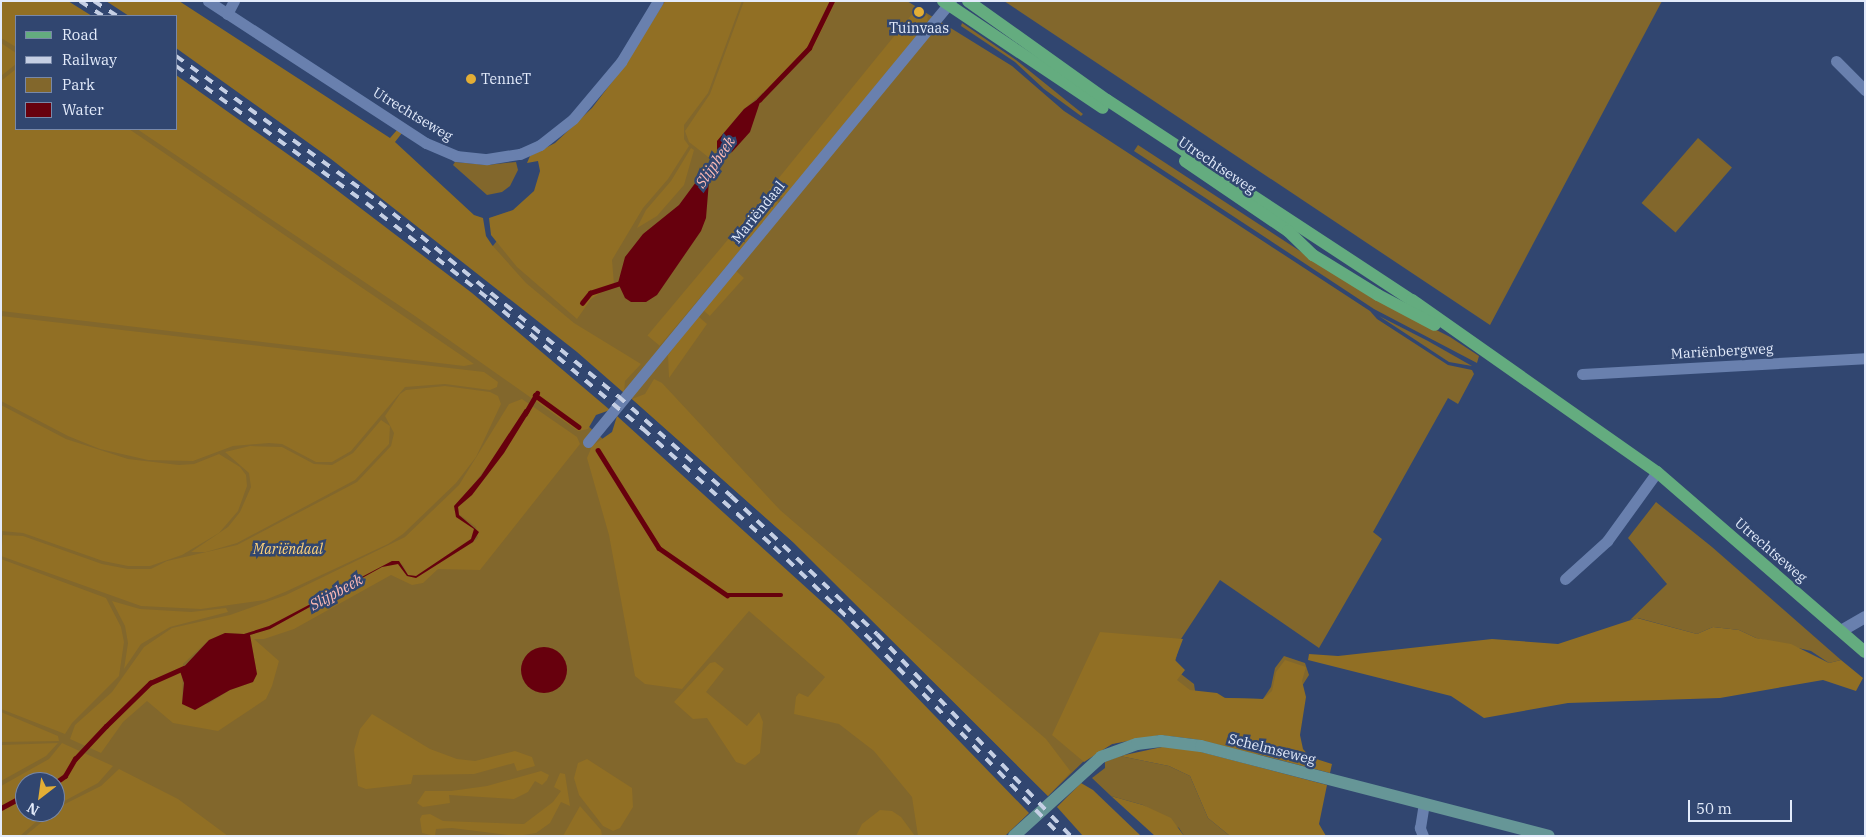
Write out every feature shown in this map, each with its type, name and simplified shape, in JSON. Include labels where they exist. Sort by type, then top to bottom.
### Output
[{"type":"main road","name":"Utrechtseweg","points":[[968,1],[1106,100],[1404,295],[1657,472],[1865,652]]},
{"type":"main road","name":"Utrechtseweg","points":[[948,2],[1288,230],[1313,255],[1378,295],[1478,348]]},
{"type":"main road","name":"Schelmseweg","points":[[1014,836],[1073,780],[1101,757],[1115,750],[1162,741],[1194,744],[1549,836]]},
{"type":"street","name":"Utrechtseweg","points":[[208,1],[426,143],[456,156],[487,159],[520,154],[561,130],[611,75],[658,1]]},
{"type":"street","points":[[226,14],[234,1]]},
{"type":"street","name":"Mariëndaal","points":[[588,442],[948,2]]},
{"type":"street","points":[[1836,61],[1865,90]]},
{"type":"street","name":"Mariënbergweg","points":[[1582,374],[1865,358]]},
{"type":"street","points":[[1565,579],[1608,541],[1657,472]]},
{"type":"street","points":[[1841,632],[1865,618]]},
{"type":"street","points":[[1423,836],[1420,828],[1424,804]]},
{"type":"green space","points":[[1,1],[68,1],[90,15],[15,15],[15,46],[1,38]]},
{"type":"green space","points":[[106,1],[179,1],[390,138],[397,130],[402,133],[395,142],[474,215],[483,218],[486,236],[526,283],[574,323],[641,364],[625,381],[624,393],[577,352],[331,159],[178,49],[178,15],[127,15]]},
{"type":"green space","points":[[665,1],[742,1],[708,93],[684,125],[684,139],[689,146],[668,179],[643,208],[612,260],[614,284],[591,299],[577,319],[517,267],[491,235],[489,218],[513,210],[534,191],[540,171],[538,161],[527,163],[530,156],[555,143],[592,108],[625,65]]},
{"type":"green space","points":[[683,1],[907,1],[1012,66],[1064,111],[1370,311],[1377,319],[1448,365],[1472,370],[1474,374],[1458,404],[1448,398],[1373,532],[1382,539],[1319,648],[1220,580],[1181,639],[1175,662],[1177,671],[1194,684],[1196,697],[1263,699],[1271,687],[1275,668],[1284,656],[1305,663],[1309,675],[1258,755],[1187,737],[1160,735],[1135,738],[1112,744],[1087,758],[1048,796],[793,542],[579,352],[475,269]]},
{"type":"green space","points":[[744,1],[836,1],[812,50],[744,109],[717,141],[717,153],[712,160],[689,142],[685,131],[710,94]]},
{"type":"green space","points":[[1004,1],[1662,1],[1490,325]]},
{"type":"green space","name":"Mariëndaal","points":[[1,2],[15,15],[15,130],[177,130],[490,339],[657,487],[1000,836],[1,836]]},
{"type":"green space","points":[[917,8],[928,16],[927,23],[783,198],[769,190]]},
{"type":"green space","points":[[962,23],[1016,60],[1083,114],[1081,116],[1044,89],[1015,62],[961,26]]},
{"type":"green space","points":[[1,43],[15,52],[15,65],[1,76]]},
{"type":"green space","points":[[15,70],[15,130],[130,130],[474,364],[464,366],[1,311],[1,81]]},
{"type":"green space","points":[[178,76],[317,175],[472,293],[610,410],[596,415],[588,429],[578,431],[415,316],[138,130],[178,130]]},
{"type":"green space","points":[[1698,138],[1732,168],[1676,232],[1642,203]]},
{"type":"green space","points":[[1138,145],[1361,291],[1450,337],[1479,356],[1477,363],[1374,309],[1134,151]]},
{"type":"green space","points":[[691,148],[694,150],[684,185],[657,216],[637,228],[646,210],[671,181]]},
{"type":"green space","points":[[455,162],[487,165],[516,162],[518,170],[510,186],[502,192],[487,195],[453,165]]},
{"type":"green space","points":[[767,193],[779,203],[660,346],[647,335]]},
{"type":"green space","points":[[735,270],[744,278],[710,316],[701,308]]},
{"type":"green space","points":[[1,316],[484,372],[498,382],[497,387],[490,390],[445,384],[405,387],[351,451],[332,462],[316,462],[282,444],[269,443],[233,446],[193,461],[148,460],[100,449],[68,436],[1,401]]},
{"type":"green space","points":[[698,316],[707,324],[669,378],[668,355]]},
{"type":"green space","points":[[1379,316],[1428,341],[1472,366],[1449,362]]},
{"type":"green space","points":[[654,379],[662,383],[780,510],[1046,739],[1071,772],[1048,796],[793,542],[632,399],[645,394]]},
{"type":"green space","points":[[445,386],[490,392],[498,396],[501,404],[476,457],[456,483],[403,534],[388,544],[265,600],[201,609],[141,606],[1,556],[3,535],[23,536],[102,564],[128,569],[151,569],[167,561],[237,545],[357,482],[391,446],[394,433],[385,416],[400,394],[406,390]]},
{"type":"green space","points":[[522,399],[577,437],[580,444],[480,570],[438,569],[423,583],[412,585],[391,575],[294,629],[264,639],[254,639],[279,661],[272,686],[266,699],[218,731],[173,723],[147,701],[123,722],[101,753],[70,739],[75,725],[112,692],[144,647],[172,628],[230,615],[286,595],[405,537],[459,485],[509,404]],"holes":[[[526,408],[529,411],[504,453],[472,495],[458,507],[459,514],[476,527],[478,538],[416,578],[407,576],[398,564],[382,567],[270,629],[250,635],[257,674],[253,682],[230,690],[208,704],[182,704],[183,664],[209,640],[225,633],[244,634],[269,626],[392,561],[403,565],[408,575],[416,576],[471,539],[474,529],[454,510],[499,451]]]},
{"type":"green space","points":[[1,405],[66,439],[128,459],[179,465],[194,464],[219,454],[240,467],[246,475],[247,486],[238,511],[219,533],[182,555],[150,566],[128,566],[103,561],[23,533],[1,531]]},
{"type":"green space","points":[[617,416],[842,620],[1029,813],[1005,836],[918,836],[912,797],[874,751],[839,724],[794,714],[796,697],[799,693],[808,697],[825,677],[749,611],[682,689],[645,684],[635,676],[609,535],[587,458],[592,446],[612,432]]},
{"type":"green space","points":[[381,420],[390,426],[389,444],[355,480],[237,543],[206,552],[191,552],[228,527],[240,512],[251,487],[249,473],[225,452],[250,446],[282,447],[314,464],[332,465],[353,453]]},
{"type":"green space","points":[[1656,502],[1712,547],[1841,660],[1829,663],[1811,651],[1756,638],[1739,630],[1713,627],[1697,634],[1638,618],[1630,620],[1667,584],[1628,538]]},
{"type":"green space","points":[[1,559],[106,598],[121,627],[124,642],[119,676],[72,723],[65,734],[1,709]]},
{"type":"green space","points":[[112,601],[140,609],[191,612],[226,608],[228,612],[170,627],[141,644],[124,669],[128,643],[125,626]]},
{"type":"green space","points":[[1637,618],[1697,634],[1713,627],[1739,630],[1756,638],[1791,644],[1829,663],[1841,660],[1863,678],[1856,691],[1823,680],[1720,698],[1568,703],[1484,718],[1451,696],[1308,660],[1309,654],[1338,656],[1492,639],[1558,644]]},
{"type":"green space","points":[[1100,632],[1183,639],[1175,660],[1185,670],[1177,680],[1190,690],[1217,693],[1225,698],[1263,699],[1272,691],[1276,672],[1285,660],[1306,667],[1302,681],[1306,697],[1300,735],[1303,749],[1310,757],[1332,764],[1330,773],[1202,740],[1160,735],[1112,744],[1084,762],[1052,735]]},
{"type":"green space","points":[[715,662],[724,669],[706,692],[747,726],[759,712],[763,722],[760,753],[745,765],[736,762],[707,718],[693,719],[674,702],[710,663]]},
{"type":"green space","points":[[1,712],[58,736],[59,741],[1,742]]},
{"type":"green space","points":[[372,714],[430,749],[457,759],[475,761],[515,751],[532,757],[535,766],[517,771],[514,763],[474,774],[413,775],[411,784],[366,789],[358,786],[354,750],[360,729]]},
{"type":"green space","points":[[58,743],[46,756],[1,781],[1,745]]},
{"type":"green space","points":[[62,743],[113,766],[98,783],[65,801],[65,772],[26,772],[49,759]]},
{"type":"green space","points":[[1162,747],[1186,748],[1327,785],[1319,824],[1326,836],[1230,836],[1208,818],[1190,776],[1169,766],[1120,756]]},
{"type":"green space","points":[[1120,756],[1169,766],[1190,776],[1208,818],[1230,836],[1184,836],[1179,828],[1143,805],[1111,796],[1092,778],[1105,768],[1105,762]]},
{"type":"green space","points":[[587,759],[632,788],[633,807],[620,828],[613,831],[603,826],[579,795],[574,778],[578,763]]},
{"type":"green space","points":[[119,769],[178,799],[228,836],[25,836],[42,822],[65,822],[65,804],[101,786]]},
{"type":"green space","points":[[541,771],[549,775],[547,780],[542,785],[535,781],[528,792],[514,799],[449,795],[450,803],[423,807],[417,803],[425,791],[451,791],[487,786]]},
{"type":"green space","points":[[560,773],[565,774],[570,806],[561,802],[550,823],[536,833],[517,836],[452,828],[436,829],[435,836],[422,833],[420,819],[422,815],[430,814],[443,821],[524,824],[553,802],[561,791],[554,787]]},
{"type":"green space","points":[[15,778],[15,822],[36,822],[20,836],[1,836],[1,786]]},
{"type":"green space","points":[[1081,783],[1093,790],[1141,836],[1083,836],[1057,807]]},
{"type":"green space","points":[[1111,796],[1143,805],[1171,818],[1184,836],[1155,836]]},
{"type":"green space","points":[[580,806],[601,830],[602,836],[563,836]]},
{"type":"green space","points":[[880,810],[892,811],[901,817],[915,836],[856,836],[862,824]]},
{"type":"water","points":[[762,96],[750,132],[732,152],[712,160],[717,153],[717,141],[744,109]]},
{"type":"water","points":[[707,167],[710,169],[706,218],[701,231],[657,295],[646,302],[631,302],[625,298],[618,283],[625,257],[643,234],[679,205]]},
{"type":"water","points":[[525,409],[530,411],[504,453],[472,495],[458,507],[459,515],[479,532],[473,542],[416,578],[407,576],[398,564],[382,567],[270,629],[250,635],[257,674],[253,682],[230,690],[195,710],[182,704],[184,683],[180,671],[209,640],[225,633],[244,634],[269,626],[392,561],[399,561],[408,575],[416,576],[471,539],[474,529],[456,517],[454,506],[481,476]]},
{"type":"water","points":[[544,647],[557,651],[563,657],[567,670],[563,683],[557,689],[544,693],[531,689],[525,683],[521,670],[525,657],[531,651]]},
{"type":"waterway","name":"Slijpbeek","points":[[759,100],[809,48],[832,1]]},
{"type":"waterway","name":"Slijpbeek","points":[[706,172],[717,156]]},
{"type":"waterway","name":"Slijpbeek","points":[[582,303],[590,293],[624,282]]},
{"type":"waterway","name":"Slijpbeek","points":[[525,414],[537,393]]},
{"type":"waterway","points":[[535,395],[579,427]]},
{"type":"waterway","points":[[598,450],[659,548],[727,595],[781,595]]},
{"type":"waterway","name":"Slijpbeek","points":[[65,776],[75,759],[150,683],[184,668]]},
{"type":"waterway","name":"Slijpbeek","points":[[1,808],[15,800]]},
{"type":"railway","points":[[80,1],[101,15]]},
{"type":"railway","points":[[94,1],[115,15]]},
{"type":"railway","points":[[178,57],[379,202],[618,396],[731,496],[877,634],[1071,836]]},
{"type":"railway","points":[[178,67],[366,203],[489,299],[643,429],[774,547],[873,642],[1061,836]]},
{"type":"place","name":"Tuinvaas","points":[[919,12]]},
{"type":"place","name":"TenneT","points":[[471,79]]}]
